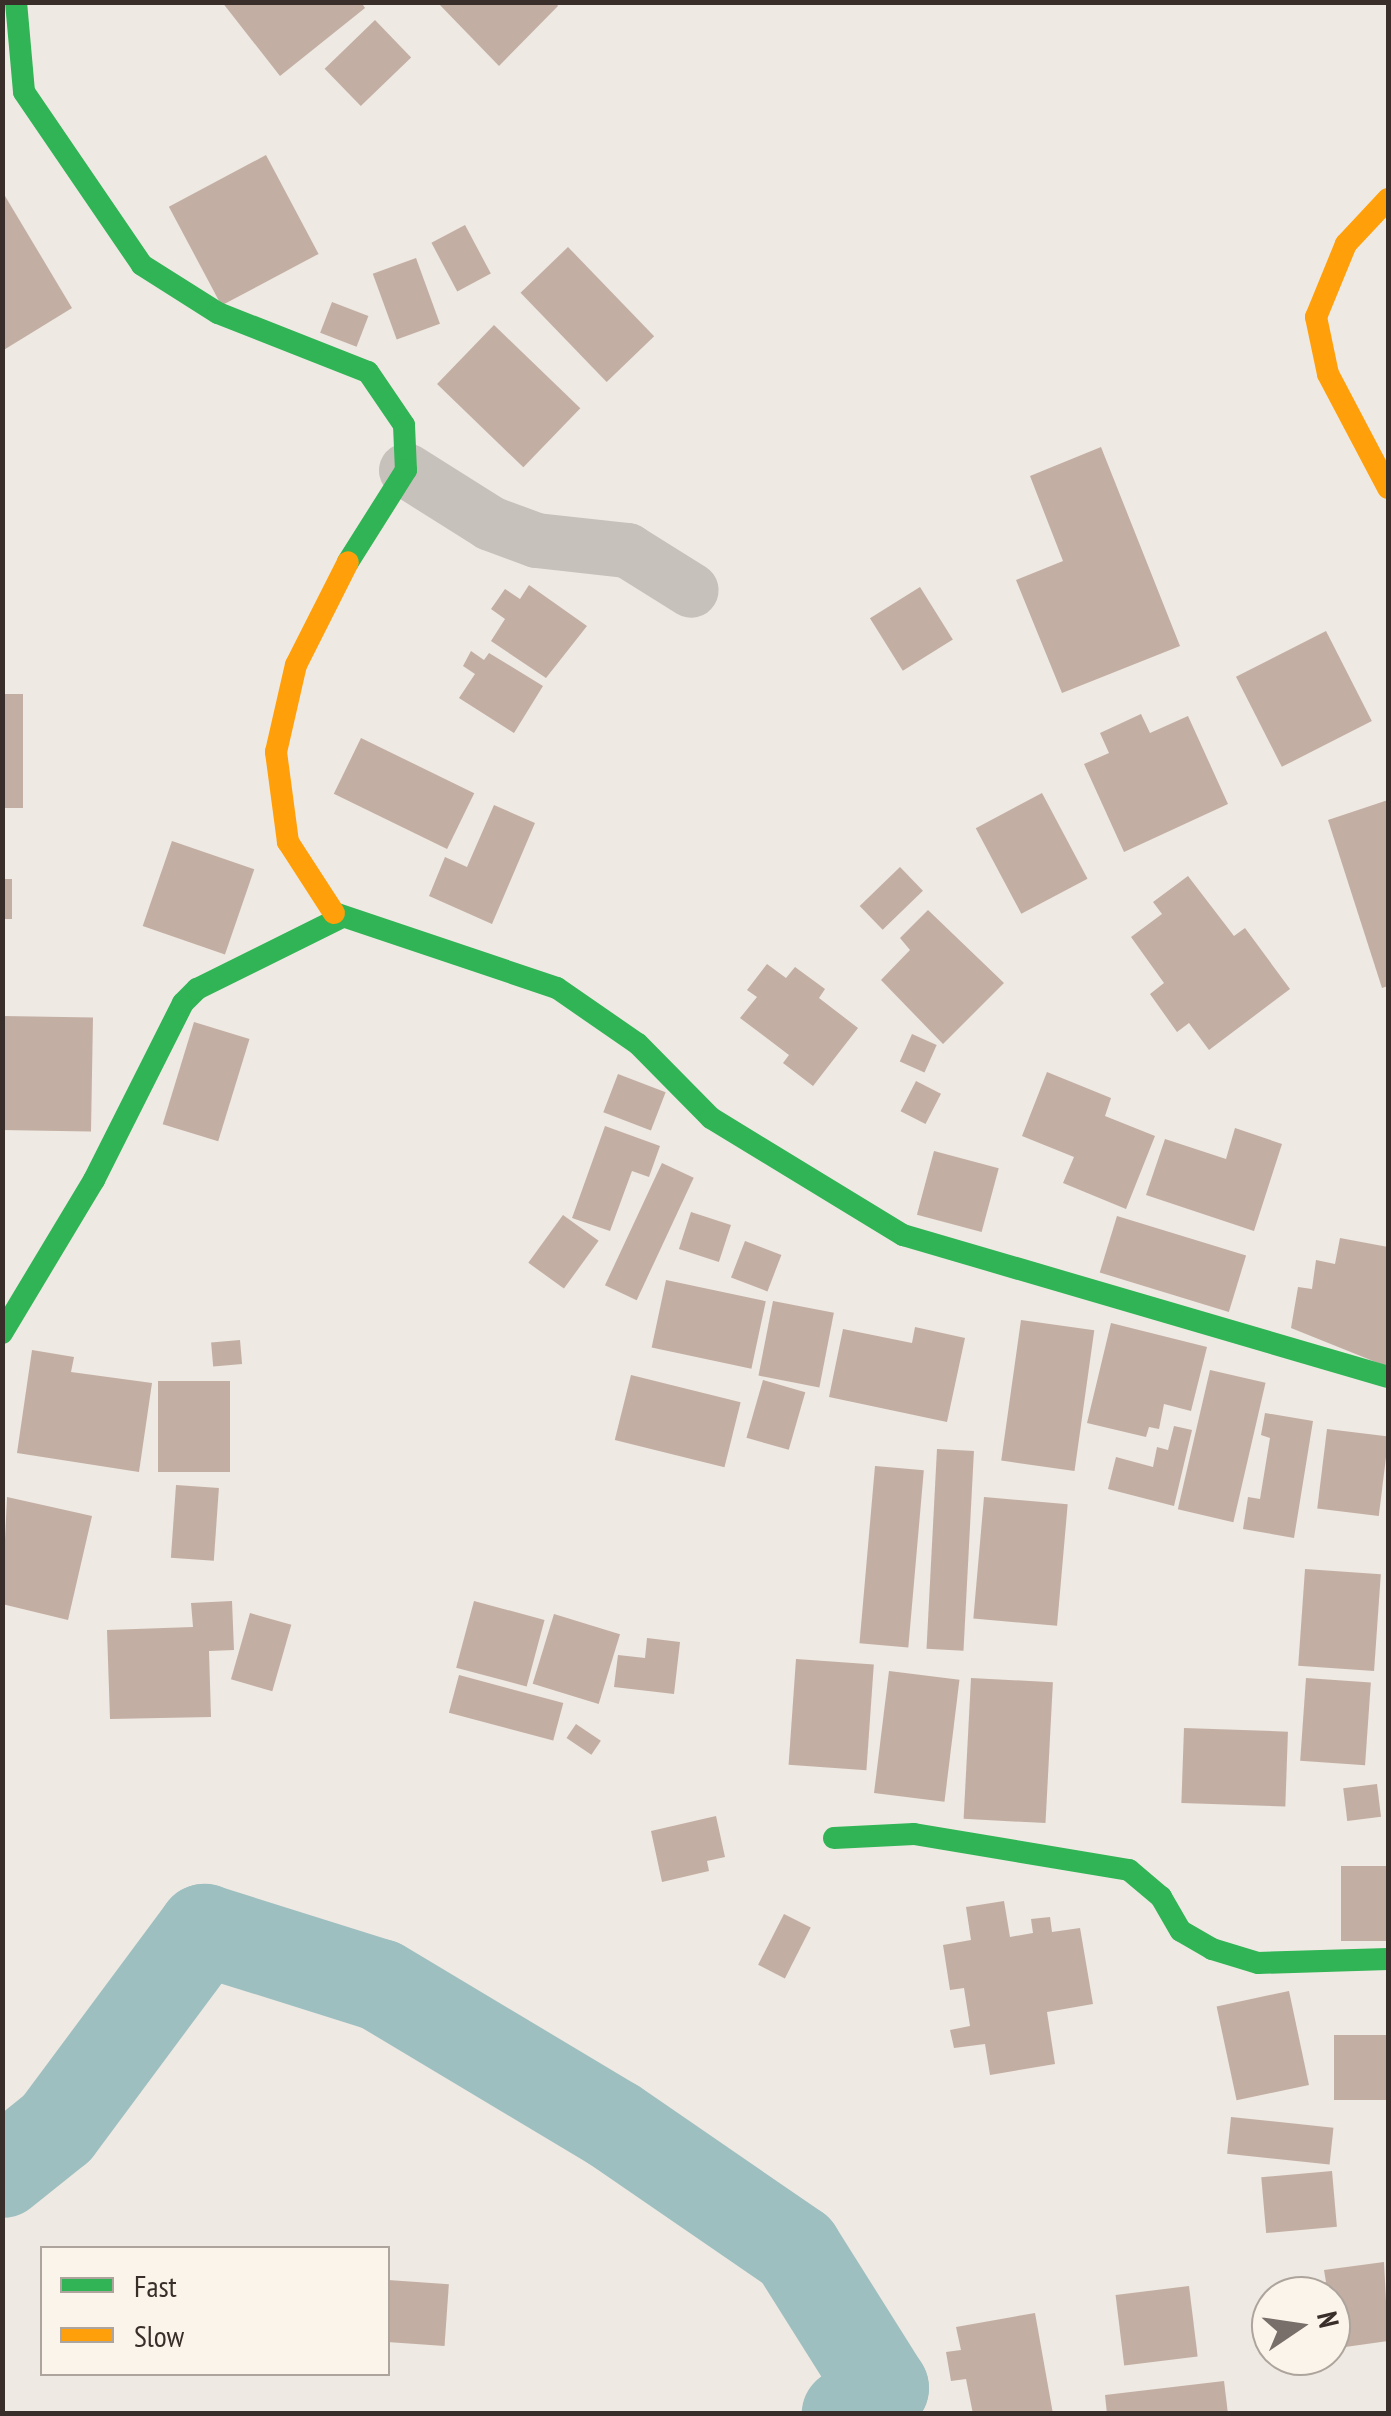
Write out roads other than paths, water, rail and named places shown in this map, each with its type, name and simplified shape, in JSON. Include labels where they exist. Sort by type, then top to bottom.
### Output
[{"type":"street","points":[[16,2],[13,89],[142,266],[218,313],[368,372],[404,426],[406,470],[348,562],[296,665],[276,752],[288,842],[322,903],[340,918],[557,988],[638,1044],[711,1118],[903,1235],[1388,1377]]},
{"type":"street","points":[[1388,199],[1346,244],[1316,317],[1328,374],[1388,488]]},
{"type":"street","points":[[406,470],[490,523],[536,540],[627,550],[691,590]]},
{"type":"street","points":[[2,1333],[94,1180],[183,1003],[197,989],[340,918]]},
{"type":"street","points":[[834,1838],[914,1834],[1130,1870],[1161,1897],[1181,1930],[1212,1950],[1258,1963],[1388,1959]]},
{"type":"waterway","points":[[2,2172],[57,2128],[204,1930],[380,1985],[614,2125],[796,2250],[883,2388],[848,2414]]}]
